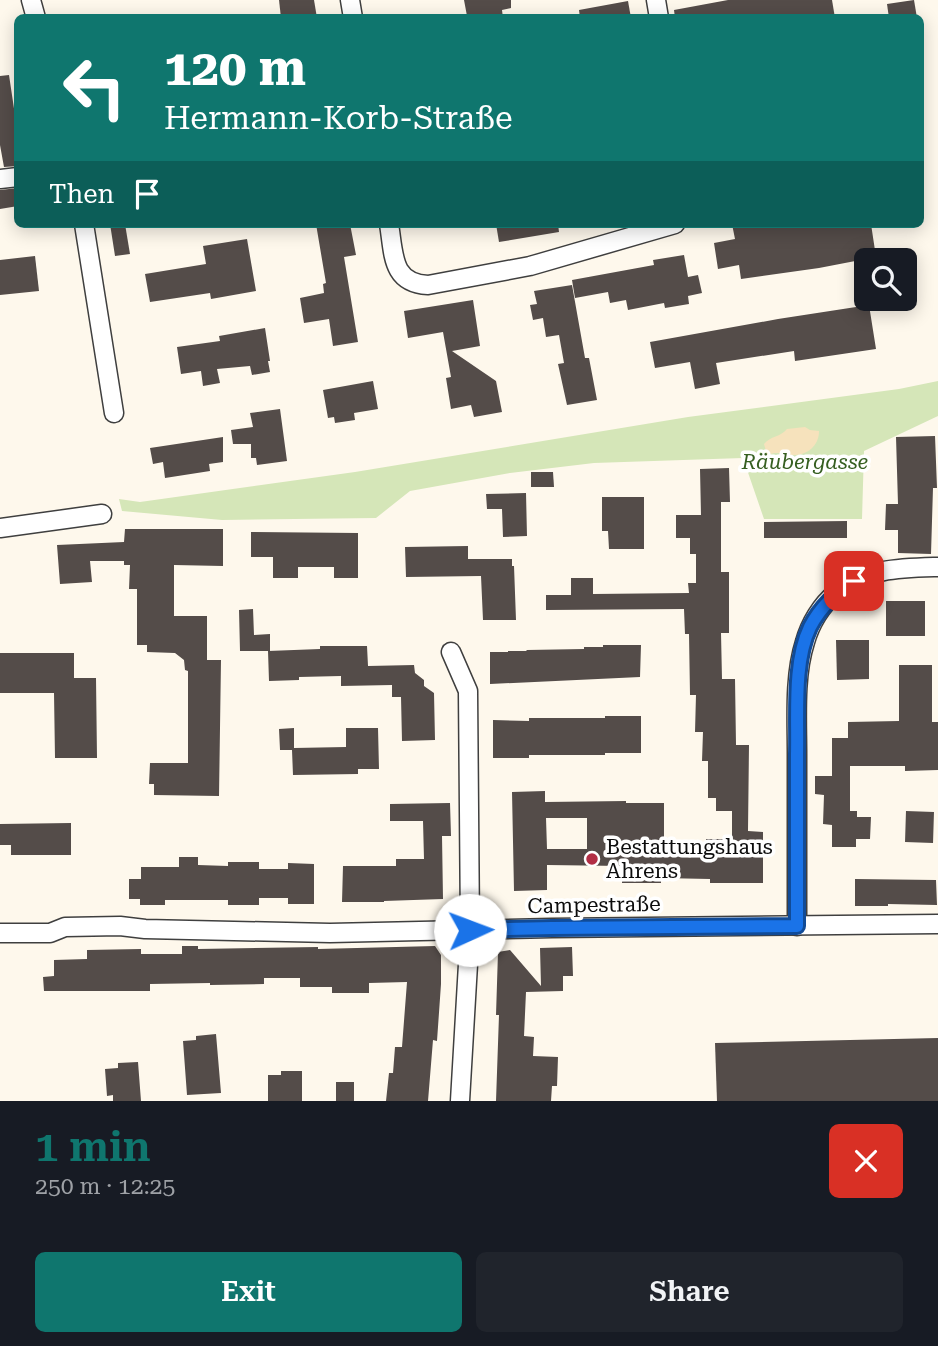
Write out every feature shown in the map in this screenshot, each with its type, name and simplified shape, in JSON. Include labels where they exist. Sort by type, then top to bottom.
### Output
[{"type":"street","points":[[85,228],[114,413]]},
{"type":"street","points":[[390,228],[397,265],[403,278],[415,284],[428,285],[530,266],[661,228]]},
{"type":"street","points":[[0,528],[102,514]]},
{"type":"street","points":[[797,926],[797,715],[800,667],[810,627],[836,593],[854,581],[877,571],[938,567]]},
{"type":"street","points":[[451,652],[468,691],[470,930],[460,1101]]},
{"type":"street","name":"Campestraße","points":[[0,933],[50,933],[65,927],[120,926],[145,929],[330,933],[938,924]]},
{"type":"green space","name":"Räubergasse","points":[[938,381],[938,416],[864,451],[862,519],[764,519],[743,458],[594,463],[510,473],[410,491],[376,518],[222,520],[122,511],[119,499],[140,502],[355,472],[688,417],[899,389]]},
{"type":"sand","points":[[805,427],[819,431],[817,442],[811,449],[797,455],[767,455],[764,444],[766,441],[787,429]]},
{"type":"building","points":[[279,0],[314,0],[316,14],[281,14]]},
{"type":"building","points":[[464,0],[511,0],[511,8],[502,10],[502,14],[467,14]]},
{"type":"building","points":[[728,0],[832,0],[834,14],[674,14],[674,10]]},
{"type":"building","points":[[914,0],[916,14],[888,14],[887,4]]},
{"type":"building","points":[[628,1],[630,14],[580,14],[579,10]]},
{"type":"building","points":[[9,75],[14,109],[14,166],[4,167],[0,145],[0,76]]},
{"type":"building","points":[[14,188],[14,207],[0,209],[0,190]]},
{"type":"building","points":[[111,228],[126,228],[130,254],[115,256]]},
{"type":"building","points":[[317,228],[351,228],[356,255],[344,257],[358,342],[333,346],[329,319],[304,323],[300,298],[324,293],[323,284],[326,283]]},
{"type":"building","points":[[497,228],[558,228],[559,232],[499,242]]},
{"type":"building","points":[[733,228],[872,228],[875,248],[854,248],[854,261],[741,279],[739,265],[718,269],[714,243],[735,239]]},
{"type":"building","points":[[247,239],[256,291],[211,299],[210,293],[150,302],[145,274],[206,264],[203,246]]},
{"type":"building","points":[[684,255],[688,277],[698,275],[702,293],[688,296],[689,304],[665,308],[664,303],[628,310],[626,300],[610,303],[608,292],[575,298],[572,280],[654,265],[653,260]]},
{"type":"building","points":[[35,256],[39,291],[0,295],[0,260]]},
{"type":"building","points":[[572,285],[585,358],[589,358],[597,400],[567,405],[558,364],[564,363],[559,335],[546,337],[543,318],[533,320],[530,305],[537,304],[534,291]]},
{"type":"building","points":[[473,300],[480,346],[452,351],[496,381],[502,412],[474,417],[471,405],[451,409],[446,378],[451,377],[443,332],[408,338],[404,311]]},
{"type":"building","points":[[854,307],[854,311],[870,311],[876,349],[795,361],[794,351],[716,363],[720,384],[695,389],[690,362],[655,368],[650,342]]},
{"type":"building","points":[[265,328],[270,372],[252,375],[250,366],[217,369],[220,383],[203,386],[201,371],[181,374],[177,347],[220,341],[219,336]]},
{"type":"building","points":[[373,381],[378,409],[354,413],[355,420],[335,423],[334,417],[328,418],[323,390]]},
{"type":"building","points":[[280,409],[287,461],[257,465],[256,458],[251,458],[251,444],[233,444],[231,430],[253,427],[250,413]]},
{"type":"building","points":[[935,436],[937,488],[933,488],[931,554],[898,553],[898,530],[885,530],[886,504],[898,504],[896,437]]},
{"type":"building","points":[[223,437],[223,462],[209,464],[210,471],[165,478],[163,462],[153,464],[150,448]]},
{"type":"building","points":[[729,468],[730,502],[721,502],[721,572],[729,572],[729,633],[721,633],[722,679],[735,679],[736,745],[749,745],[748,831],[763,832],[763,883],[710,883],[710,879],[661,878],[661,883],[622,883],[622,866],[547,865],[547,890],[514,891],[512,792],[545,791],[545,802],[664,803],[664,851],[706,850],[706,839],[732,839],[732,811],[716,811],[716,798],[708,798],[708,761],[702,761],[703,732],[695,732],[696,695],[690,695],[689,634],[685,634],[684,609],[546,610],[546,595],[571,595],[571,578],[593,578],[593,594],[689,593],[688,583],[696,583],[696,554],[690,554],[690,538],[676,538],[676,515],[701,515],[700,469]],"holes":[[[546,818],[587,818],[587,849],[547,849]]]},
{"type":"building","points":[[531,472],[553,472],[554,487],[531,487]]},
{"type":"building","points":[[526,493],[527,536],[503,537],[502,509],[487,509],[486,494]]},
{"type":"building","points":[[602,497],[644,497],[644,549],[609,549],[608,531],[602,531]]},
{"type":"building","points":[[847,521],[847,538],[764,538],[764,522]]},
{"type":"building","points":[[125,529],[223,529],[223,566],[174,565],[174,616],[207,616],[207,660],[221,660],[219,796],[154,795],[154,784],[149,784],[150,763],[188,763],[188,671],[185,670],[184,660],[175,653],[147,652],[147,645],[137,645],[137,589],[129,589],[130,565],[124,565],[124,561],[90,561],[92,582],[60,584],[57,545],[124,542]]},
{"type":"building","points":[[251,532],[358,533],[358,578],[334,578],[334,567],[298,567],[298,578],[273,578],[273,557],[251,557]]},
{"type":"building","points":[[468,546],[468,559],[512,559],[516,620],[483,620],[481,576],[406,577],[405,547]]},
{"type":"building","points":[[886,601],[925,601],[925,636],[886,636]]},
{"type":"building","points":[[253,609],[254,635],[270,634],[270,651],[240,651],[239,610]]},
{"type":"building","points":[[836,640],[869,640],[869,679],[837,680]]},
{"type":"building","points":[[603,645],[641,645],[640,677],[490,684],[490,652],[584,649]]},
{"type":"building","points":[[320,646],[367,646],[368,666],[414,665],[415,673],[424,680],[424,686],[434,693],[435,740],[402,741],[401,697],[392,697],[392,685],[341,686],[341,676],[269,681],[268,651],[320,649]]},
{"type":"building","points":[[0,653],[74,653],[74,678],[96,678],[97,758],[55,758],[54,693],[0,693]]},
{"type":"building","points":[[899,665],[932,665],[932,722],[938,722],[938,770],[905,771],[905,766],[850,766],[850,811],[857,811],[857,817],[871,817],[870,839],[856,839],[856,847],[832,847],[832,825],[823,824],[824,795],[815,794],[815,776],[832,776],[832,738],[848,738],[848,722],[899,721]]},
{"type":"building","points":[[641,716],[641,753],[493,758],[493,720],[529,721],[529,718]]},
{"type":"building","points":[[294,728],[294,748],[346,747],[346,728],[378,728],[379,769],[358,769],[358,774],[293,775],[292,750],[280,750],[279,729]]},
{"type":"building","points":[[450,803],[451,836],[442,836],[443,899],[342,902],[343,866],[396,866],[396,859],[424,859],[423,821],[390,821],[390,804]]},
{"type":"building","points":[[906,811],[934,812],[933,843],[905,842]]},
{"type":"building","points":[[71,823],[71,855],[11,855],[11,845],[0,845],[0,824]]},
{"type":"building","points":[[179,857],[198,857],[198,865],[228,866],[228,862],[259,862],[259,869],[288,869],[288,863],[314,864],[314,904],[288,904],[288,898],[259,898],[259,905],[228,905],[228,900],[165,900],[165,905],[140,905],[140,899],[129,899],[129,879],[141,879],[141,867],[179,867]]},
{"type":"building","points":[[855,879],[936,880],[937,905],[855,906]]},
{"type":"building","points":[[182,946],[198,946],[198,949],[318,949],[435,946],[441,955],[441,984],[437,1041],[433,1040],[428,1101],[386,1101],[389,1073],[393,1073],[395,1047],[402,1047],[407,982],[369,983],[369,993],[332,993],[332,987],[300,987],[300,978],[264,978],[264,984],[150,984],[150,991],[44,991],[43,977],[54,976],[54,960],[87,959],[87,950],[141,949],[141,954],[182,954]]},
{"type":"building","points":[[572,947],[573,976],[563,976],[563,991],[526,992],[524,1036],[534,1037],[533,1056],[558,1057],[557,1086],[552,1086],[551,1101],[496,1101],[498,952],[510,950],[541,986],[540,948]]},
{"type":"building","points":[[216,1034],[221,1093],[187,1095],[183,1041],[196,1040],[196,1036]]},
{"type":"building","points":[[938,1038],[938,1101],[717,1101],[715,1043]]},
{"type":"building","points":[[138,1062],[141,1101],[113,1101],[113,1095],[107,1096],[105,1069],[118,1068],[118,1063]]},
{"type":"building","points":[[281,1071],[302,1071],[302,1101],[268,1101],[268,1075],[281,1075]]},
{"type":"building","points":[[336,1082],[354,1082],[354,1101],[336,1101]]},
{"type":"place","name":"Bestattungshaus Ahrens","points":[[592,859]]},
{"type":"route","points":[[470,930],[797,926],[797,715],[800,667],[810,627],[836,593],[854,581]]}]
